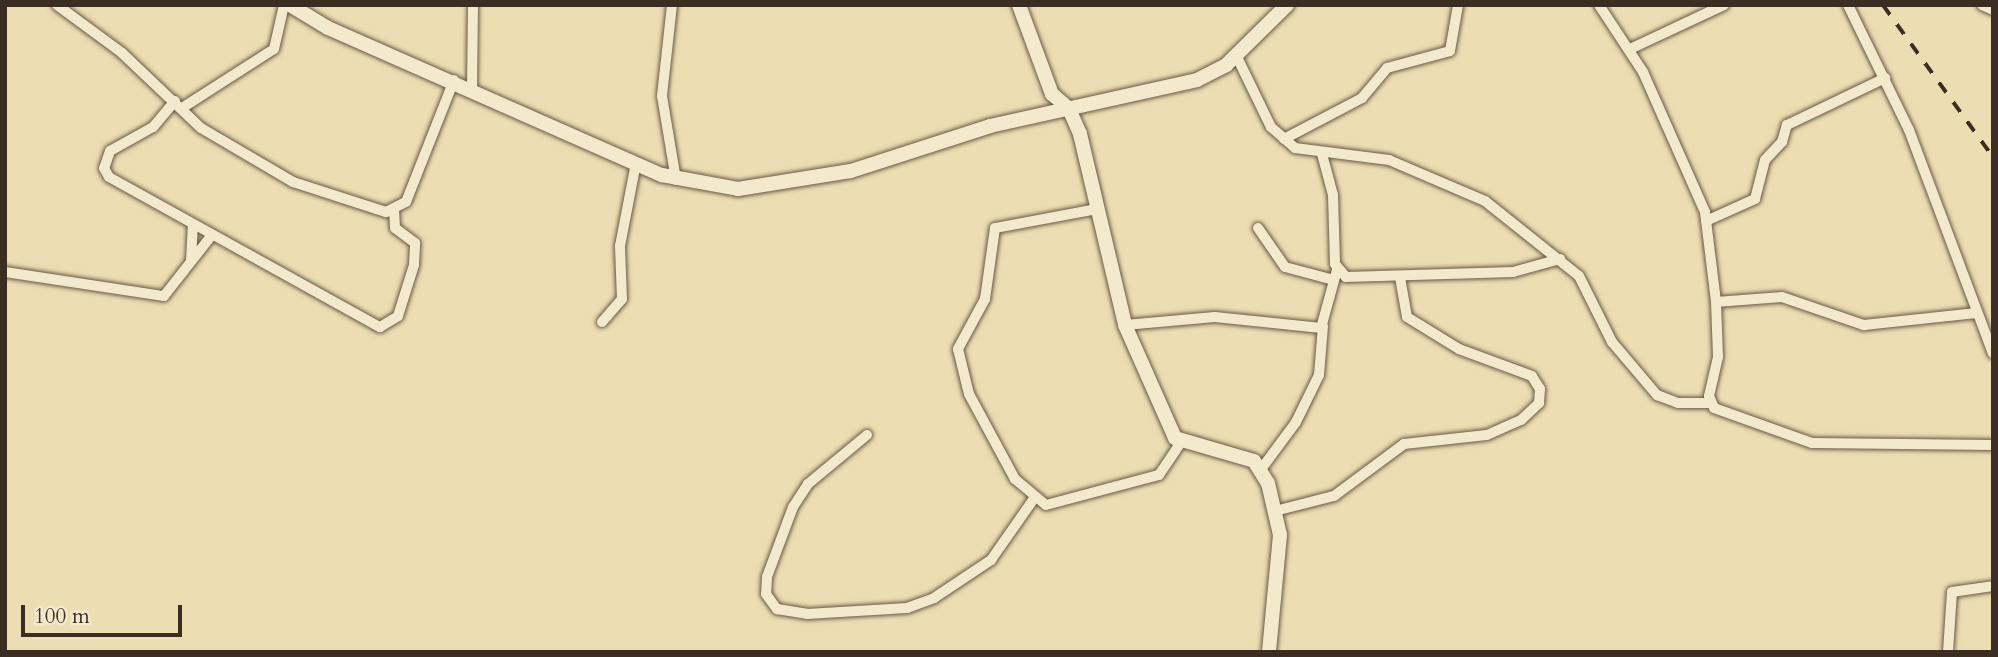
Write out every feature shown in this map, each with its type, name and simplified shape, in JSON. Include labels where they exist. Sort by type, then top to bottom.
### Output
[{"type":"main road","points":[[290,5],[328,28],[454,80],[676,180],[738,188],[783,185],[1069,109],[1184,85],[1236,55],[1287,5]]},
{"type":"main road","points":[[1019,5],[1052,94],[1069,109],[1125,325],[1180,444],[1211,447],[1262,468],[1280,535],[1269,652]]},
{"type":"street","points":[[58,5],[178,104],[201,128],[293,182],[394,211]]},
{"type":"street","points":[[284,5],[274,49],[178,104],[153,127],[114,146],[104,168],[193,226],[387,327],[401,308],[415,251],[414,240],[394,225],[394,211]]},
{"type":"street","points":[[472,88],[473,5]]},
{"type":"street","points":[[672,5],[662,96],[676,180]]},
{"type":"street","points":[[1284,139],[1362,98],[1387,68],[1450,51],[1458,5]]},
{"type":"street","points":[[1599,5],[1630,50],[1706,221],[1716,302],[1711,403]]},
{"type":"street","points":[[1630,50],[1682,19],[1724,5]]},
{"type":"street","points":[[1847,5],[1885,78],[1993,354]]},
{"type":"street","points":[[1982,5],[1993,10]]},
{"type":"street","points":[[1236,55],[1264,115],[1284,139],[1322,155],[1413,167],[1485,201],[1560,258],[1593,295],[1612,342],[1657,395],[1678,404],[1711,403],[1726,416],[1812,443],[1993,445]]},
{"type":"street","points":[[1706,221],[1755,199],[1765,160],[1787,125],[1885,78]]},
{"type":"street","points":[[394,211],[406,202],[454,80]]},
{"type":"street","points":[[1262,468],[1296,422],[1319,375],[1323,326],[1333,274],[1332,195],[1322,155]]},
{"type":"street","points":[[602,322],[622,299],[620,246],[636,163]]},
{"type":"street","points":[[1033,500],[978,417],[958,357],[960,339],[985,299],[995,228],[1097,209]]},
{"type":"street","points":[[191,261],[193,226]]},
{"type":"street","points":[[1258,228],[1285,267],[1363,280],[1513,272],[1560,258]]},
{"type":"street","points":[[5,272],[164,296],[212,235]]},
{"type":"street","points":[[1275,511],[1334,496],[1404,444],[1487,435],[1521,420],[1539,403],[1540,389],[1532,376],[1459,349],[1407,317],[1400,278]]},
{"type":"street","points":[[1716,302],[1782,297],[1864,325],[1976,313]]},
{"type":"street","points":[[1125,325],[1215,317],[1323,326]]},
{"type":"street","points":[[867,435],[808,484],[793,506],[767,577],[766,594],[777,609],[907,608],[934,598],[991,560],[1033,500]]},
{"type":"street","points":[[1033,500],[1069,503],[1159,475],[1180,444]]},
{"type":"street","points":[[1948,652],[1952,592],[1993,586]]},
{"type":"railway","points":[[1883,5],[1993,157]]}]
